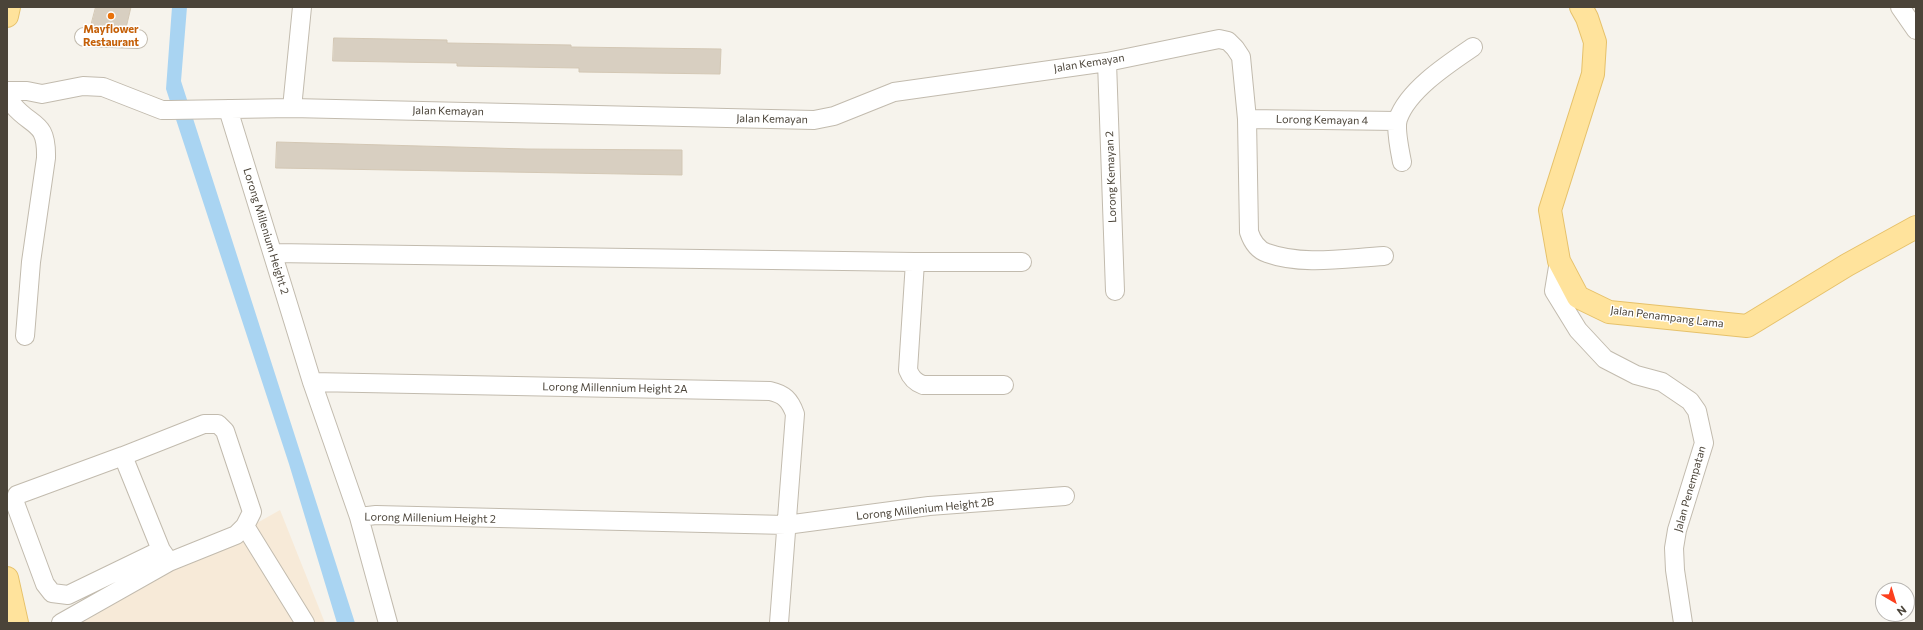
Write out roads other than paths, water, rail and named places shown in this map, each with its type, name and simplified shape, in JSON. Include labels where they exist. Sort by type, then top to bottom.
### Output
[{"type":"main road","points":[[7,16],[9,7]]},
{"type":"main road","name":"Jalan Penampang Lama","points":[[1587,11],[1595,42],[1593,74],[1550,210],[1560,261],[1578,297],[1609,312],[1747,326],[1847,265],[1916,227]]},
{"type":"main road","points":[[7,578],[21,619]]},
{"type":"street","points":[[292,108],[302,7]]},
{"type":"street","points":[[1900,7],[1916,30]]},
{"type":"street","points":[[84,37],[138,39]]},
{"type":"street","name":"Jalan Kemayan","points":[[9,101],[33,100],[42,94],[83,86],[103,87],[162,110],[292,108],[814,120],[834,116],[894,92],[1107,62],[1219,39],[1228,41],[1241,57],[1247,119],[1250,232],[1253,242],[1266,253],[1300,260],[1384,256]]},
{"type":"street","points":[[1402,162],[1397,121],[1406,102],[1425,84],[1473,47]]},
{"type":"street","name":"Lorong Kemayan 2","points":[[1107,62],[1115,291]]},
{"type":"street","points":[[9,101],[22,116],[37,124],[46,141],[46,158],[30,262],[25,336]]},
{"type":"street","name":"Lorong Millenium Height 2","points":[[228,109],[312,382],[359,517],[376,515],[786,525]]},
{"type":"street","name":"Lorong Kemayan 4","points":[[1247,119],[1397,121]]},
{"type":"street","points":[[273,253],[914,262],[1022,262]]},
{"type":"street","name":"Jalan Penempatan","points":[[1560,261],[1554,291],[1578,330],[1605,359],[1636,375],[1662,382],[1690,401],[1697,411],[1704,443],[1677,530],[1674,548],[1675,570],[1683,623]]},
{"type":"street","points":[[914,262],[908,370],[910,376],[916,382],[923,385],[1004,384]]},
{"type":"street","name":"Lorong Millennium Height 2A","points":[[312,382],[770,391],[780,393],[792,404],[795,414],[779,623]]},
{"type":"street","points":[[204,424],[218,424],[225,431],[252,512],[245,526],[236,535],[165,556],[68,595],[52,593],[45,584],[15,502],[16,494],[123,456],[204,424]]},
{"type":"street","points":[[123,456],[165,556]]},
{"type":"street","name":"Lorong Millenium Height 2B","points":[[786,525],[929,506],[1065,496]]},
{"type":"street","points":[[359,517],[388,623]]},
{"type":"street","points":[[245,526],[305,623]]},
{"type":"street","points":[[58,622],[165,556]]},
{"type":"water","points":[[172,7],[187,7],[181,81],[355,623],[337,623],[289,464],[166,89]]},
{"type":"place","name":"Mayflower Restaurant","points":[[111,16]]}]
